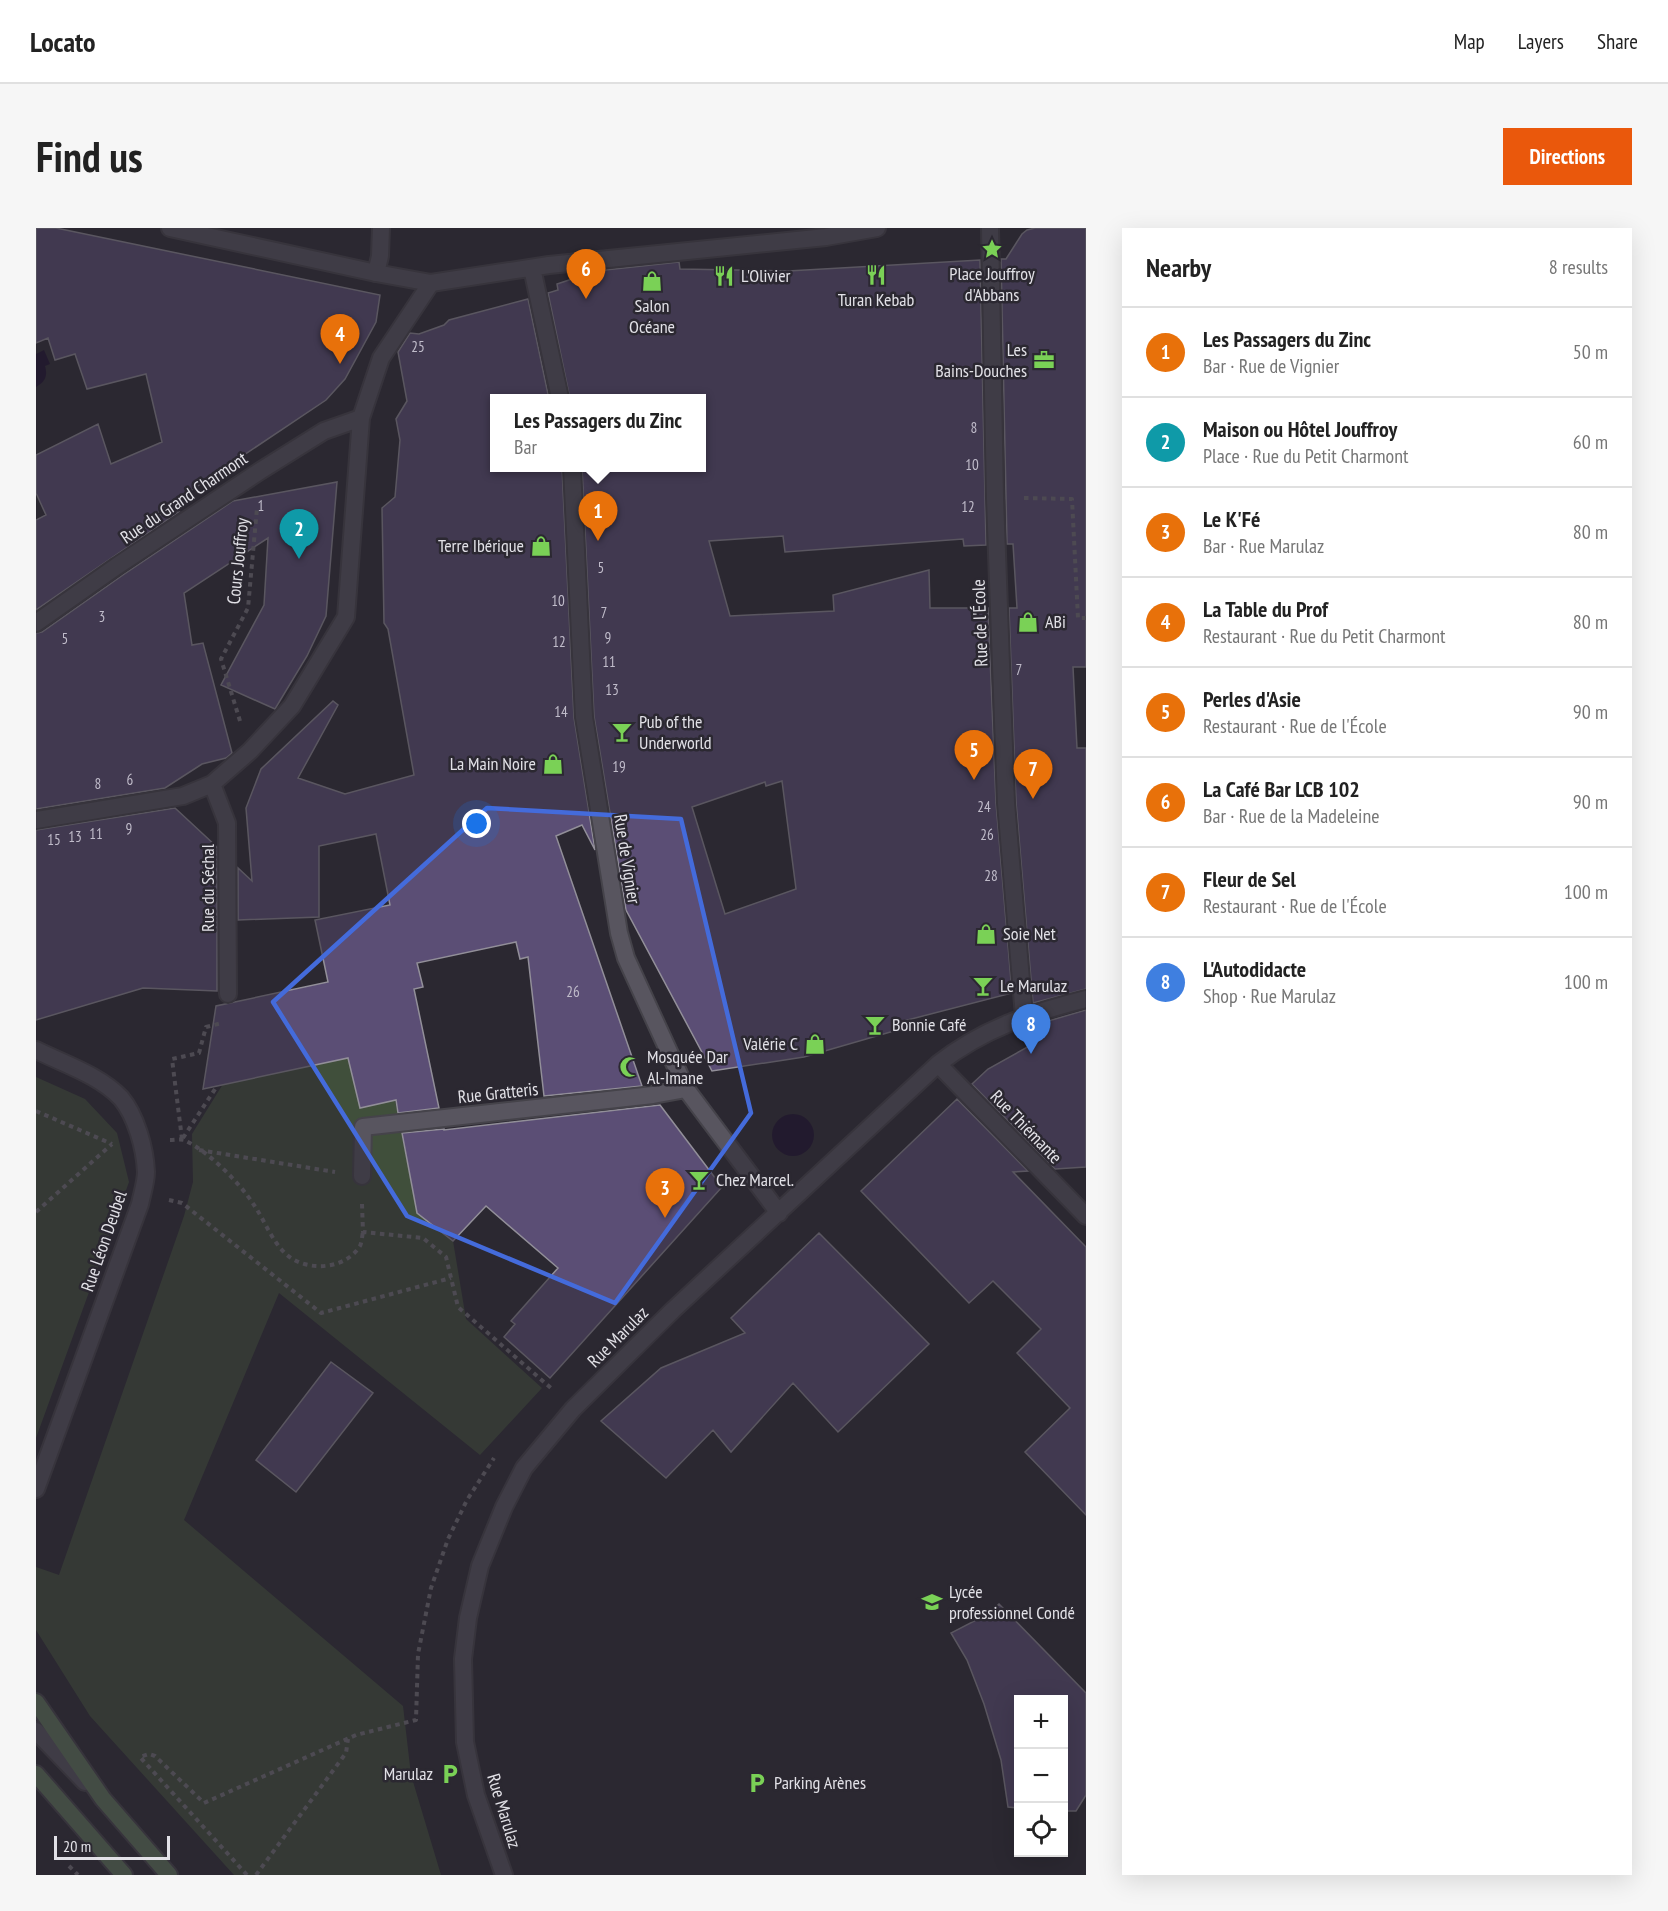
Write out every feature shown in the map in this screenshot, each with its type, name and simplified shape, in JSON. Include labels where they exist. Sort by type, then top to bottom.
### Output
[{"type":"main road","points":[[36,1702],[103,1800],[169,1875]]},
{"type":"main road","points":[[39,1784],[124,1875]]},
{"type":"street","points":[[170,228],[431,283],[532,268],[825,237],[877,228]]},
{"type":"street","points":[[376,273],[380,256],[381,228]]},
{"type":"street","name":"Rue de l'École","points":[[990,228],[995,498],[1006,803],[1024,1016]]},
{"type":"street","points":[[532,268],[559,394]]},
{"type":"street","points":[[36,819],[183,796],[212,784],[250,751],[292,706],[346,617],[361,418],[381,358],[431,283]]},
{"type":"street","name":"Rue du Grand Charmont","points":[[36,623],[260,471],[324,431],[361,418]]},
{"type":"street","name":"Rue de Vignier","points":[[572,472],[584,717],[619,933],[626,958],[686,1089],[779,1214]]},
{"type":"street","name":"Rue du Séchal","points":[[212,784],[227,823],[228,994]]},
{"type":"street","name":"Rue Marulaz","points":[[504,1875],[476,1794],[465,1742],[463,1659],[468,1618],[480,1566],[500,1517],[524,1468],[573,1409],[674,1310],[938,1064],[962,1045],[1024,1016],[1086,999]]},
{"type":"street","name":"Rue Léon Deubel","points":[[36,1050],[96,1079],[120,1098],[132,1115],[141,1141],[146,1172],[140,1204],[36,1489]]},
{"type":"street","name":"Rue Thiémante","points":[[938,1064],[1086,1216]]},
{"type":"street","name":"Rue Gratteris","points":[[362,1176],[363,1126],[630,1098],[686,1089]]},
{"type":"street","points":[[36,1731],[103,1800]]},
{"type":"path","name":"Cours Jouffroy","points":[[250,751],[221,659],[248,608],[260,471]]},
{"type":"path","points":[[995,498],[1072,499],[1077,618],[1086,618]]},
{"type":"path","points":[[199,1150],[362,1176],[363,1232],[361,1245],[350,1256],[338,1263],[321,1267],[304,1265],[287,1256],[276,1243],[255,1205],[230,1174],[182,1139],[172,1059],[198,1053],[206,1027],[224,1023],[228,994]]},
{"type":"path","points":[[182,1139],[217,1086]]},
{"type":"path","points":[[36,1110],[112,1144],[36,1212]]},
{"type":"path","points":[[182,1203],[321,1314],[451,1278]]},
{"type":"path","points":[[363,1232],[423,1238],[446,1257],[458,1307],[553,1390]]},
{"type":"path","points":[[248,1875],[140,1757],[155,1756],[204,1803],[348,1739],[416,1720]]},
{"type":"path","points":[[256,1875],[346,1753],[348,1739]]},
{"type":"path","points":[[69,1866],[78,1875]]},
{"type":"highlighted area","points":[[487,808],[681,819],[751,1113],[615,1303],[407,1216],[273,1002]]},
{"type":"green space","points":[[348,1058],[360,1108],[395,1100],[417,1212],[453,1241],[466,1319],[542,1388],[480,1455],[279,1293],[184,1520],[403,1706],[411,1775],[441,1875],[234,1875],[90,1716],[36,1630],[36,1567],[59,1575],[184,1216],[193,1182],[192,1134],[223,1084]]},
{"type":"green space","points":[[36,1077],[85,1099],[117,1133],[129,1182],[36,1438]]},
{"type":"shaded area","points":[[44,350],[50,364],[45,366],[44,381],[36,387],[36,354]]},
{"type":"shaded area","points":[[793,1114],[801,1115],[808,1120],[813,1127],[813,1143],[808,1150],[801,1155],[793,1156],[785,1155],[778,1150],[773,1143],[772,1135],[773,1127],[778,1120],[785,1115]]},
{"type":"building","points":[[36,228],[56,228],[380,295],[376,322],[345,379],[326,400],[153,516],[180,511],[36,610],[36,520],[46,515],[36,493],[36,455],[98,424],[111,464],[162,442],[146,374],[87,389],[75,354],[55,360],[48,338],[36,343]]},
{"type":"building","points":[[1035,228],[1086,228],[1086,667],[1073,667],[1077,748],[1086,748],[1086,989],[1033,1003],[1016,802],[1009,608],[1017,608],[1013,544],[1007,544],[1001,259],[1006,259],[1022,234]]},
{"type":"building","points":[[980,260],[986,545],[964,546],[963,539],[785,552],[783,536],[709,541],[730,616],[834,611],[833,595],[929,570],[930,608],[988,608],[996,803],[1012,993],[892,1024],[894,1031],[804,1057],[712,1071],[626,910],[594,716],[582,472],[706,472],[706,394],[569,394],[548,293],[558,290],[557,284],[596,271],[679,262],[680,269],[788,271]],"holes":[[[782,781],[796,889],[725,914],[692,807],[765,782],[766,786]]]},
{"type":"building","points":[[528,299],[548,394],[490,394],[490,472],[562,472],[574,718],[595,850],[582,825],[556,836],[642,1086],[544,1096],[528,957],[520,959],[516,942],[417,963],[423,987],[414,989],[439,1108],[398,1113],[396,1100],[360,1108],[348,1058],[203,1089],[216,1006],[328,982],[315,920],[390,905],[376,834],[319,846],[319,917],[238,920],[238,868],[252,881],[246,808],[261,769],[333,701],[338,705],[298,778],[345,794],[414,775],[388,629],[384,623],[382,508],[395,497],[400,440],[396,419],[407,401],[398,352],[410,333],[419,334],[444,325],[449,320]]},
{"type":"building","points":[[337,482],[326,616],[307,656],[275,709],[221,685],[264,605],[268,538],[184,593],[192,645],[203,643],[232,753],[226,758],[202,764],[165,788],[36,809],[36,633],[42,632],[233,501]]},
{"type":"building","points":[[175,808],[217,847],[217,991],[143,988],[36,1020],[36,830]]},
{"type":"building","points":[[1086,1010],[1086,1167],[1055,1169],[972,1084],[988,1069],[1042,1039],[1038,1024]]},
{"type":"building","points":[[957,1099],[1028,1171],[1013,1172],[1086,1247],[1086,1515],[1025,1452],[1070,1408],[1017,1353],[1041,1329],[993,1281],[969,1303],[861,1191]]},
{"type":"building","points":[[660,1105],[722,1187],[550,1378],[504,1337],[515,1324],[511,1321],[558,1268],[486,1206],[453,1241],[417,1213],[402,1133]]},
{"type":"building","points":[[819,1233],[929,1344],[838,1432],[793,1383],[731,1452],[713,1430],[666,1478],[601,1421],[661,1368],[745,1333],[731,1318]]},
{"type":"building","points":[[331,1362],[373,1393],[296,1492],[256,1460]]},
{"type":"building","points":[[999,1604],[1086,1693],[1086,1795],[1076,1811],[1068,1811],[1068,1695],[1014,1695],[1014,1808],[1008,1807],[1001,1760],[984,1704],[967,1660],[951,1633],[988,1614]]},
{"type":"place","name":"Place Jouffroy d'Abbans","points":[[992,249]]},
{"type":"place","name":"Turan Kebab","points":[[876,275]]},
{"type":"place","name":"L'Olivier","points":[[724,276]]},
{"type":"place","name":"Salon Océane","points":[[652,281]]},
{"type":"place","name":"La Café Bar LCB 102","points":[[586,299]]},
{"type":"place","name":"Les Bains-Douches","points":[[1044,360]]},
{"type":"place","name":"La Table du Prof","points":[[340,364]]},
{"type":"place","name":"Les Passagers du Zinc","points":[[598,541]]},
{"type":"place","name":"Terre Ibérique","points":[[541,546]]},
{"type":"place","name":"Maison ou Hôtel Jouffroy","points":[[299,559]]},
{"type":"place","name":"ABi","points":[[1028,622]]},
{"type":"place","name":"Pub of the Underworld","points":[[622,732]]},
{"type":"place","name":"La Main Noire","points":[[553,764]]},
{"type":"place","name":"Perles d'Asie","points":[[974,780]]},
{"type":"place","name":"Fleur de Sel","points":[[1033,799]]},
{"type":"place","name":"Soie Net","points":[[986,934]]},
{"type":"place","name":"Le Marulaz","points":[[983,986]]},
{"type":"place","name":"Bonnie Café","points":[[875,1025]]},
{"type":"place","name":"Valérie C","points":[[815,1044]]},
{"type":"place","name":"L'Autodidacte","points":[[1031,1054]]},
{"type":"place","name":"Mosquée Dar Al-Imane","points":[[630,1067]]},
{"type":"place","name":"Chez Marcel.","points":[[699,1180]]},
{"type":"place","name":"Le K'Fé","points":[[665,1218]]},
{"type":"place","name":"Lycée professionnel Condé","points":[[932,1602]]},
{"type":"place","name":"Marulaz","points":[[450,1774]]},
{"type":"place","name":"Parking Arènes","points":[[757,1783]]}]
